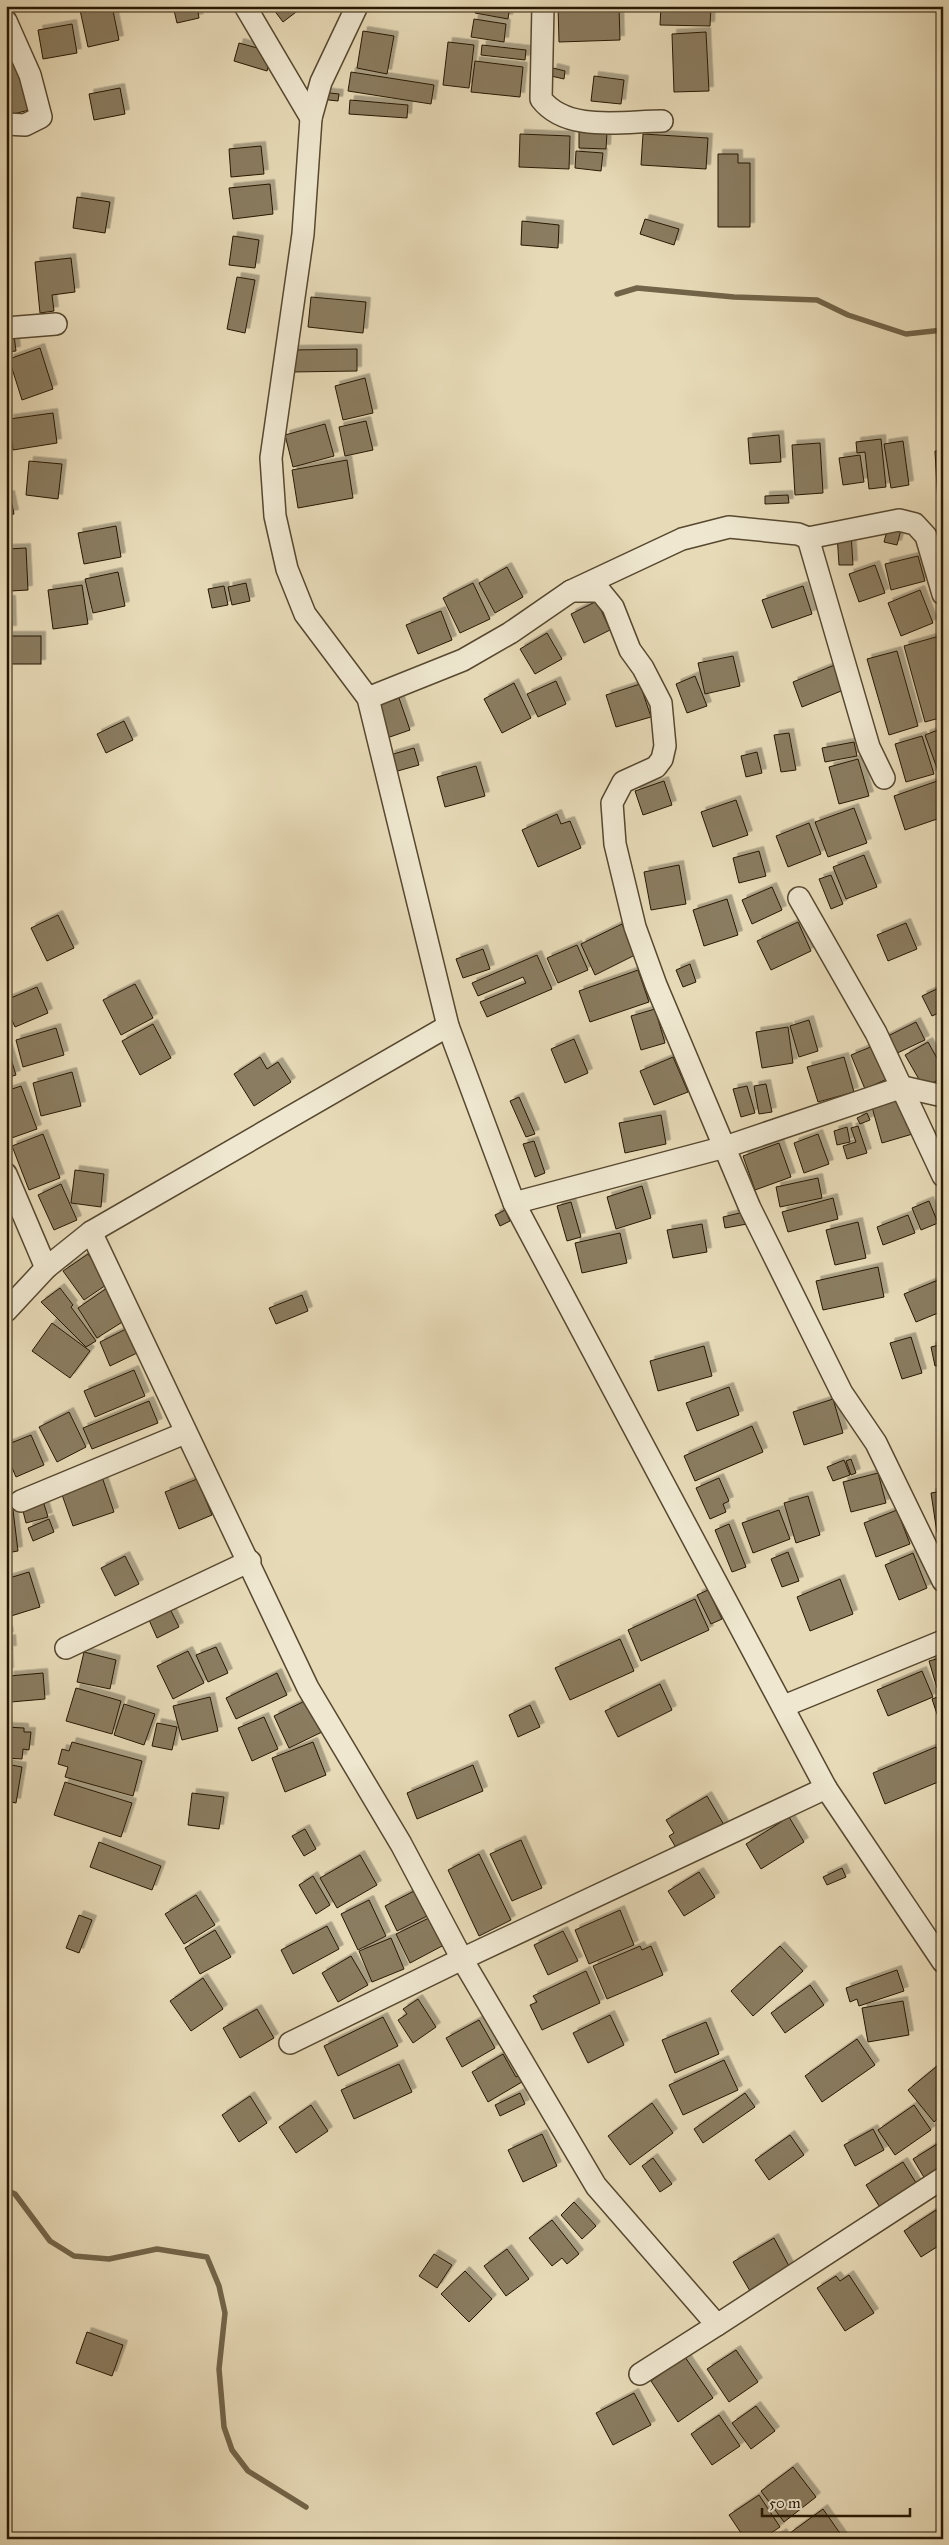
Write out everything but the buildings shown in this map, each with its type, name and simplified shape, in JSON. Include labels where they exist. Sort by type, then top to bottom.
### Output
[{"type":"street","points":[[245,6],[311,118]]},
{"type":"street","points":[[357,6],[321,82],[311,118],[303,234],[272,458],[275,516],[287,569],[305,614],[368,698],[448,1026],[514,1203],[784,1706],[826,1788],[943,1962]]},
{"type":"street","points":[[543,6],[541,99],[548,109],[562,117],[586,122],[662,121]]},
{"type":"street","points":[[6,21],[30,75],[41,117],[25,125],[6,124]]},
{"type":"street","points":[[6,328],[56,324]]},
{"type":"street","points":[[368,698],[463,660],[510,633],[571,591],[682,539],[702,532],[729,527],[798,534],[808,538],[899,520],[916,524],[926,536],[943,594]]},
{"type":"street","points":[[808,538],[869,747],[884,778]]},
{"type":"street","points":[[571,591],[600,591],[608,598],[630,650],[643,668],[661,703],[665,746],[662,759],[656,767],[623,782],[612,802],[614,844],[635,928],[656,985],[750,1208],[842,1393],[876,1443],[943,1581]]},
{"type":"street","points":[[799,898],[876,1032],[943,1176]]},
{"type":"street","points":[[6,1311],[46,1268],[91,1232],[448,1026]]},
{"type":"street","points":[[514,1203],[725,1147],[903,1087],[943,1096]]},
{"type":"street","points":[[6,1174],[46,1268]]},
{"type":"street","points":[[91,1232],[185,1433],[250,1562],[308,1688],[401,1844],[462,1959],[596,2186],[717,2325]]},
{"type":"street","points":[[21,1501],[185,1433]]},
{"type":"street","points":[[66,1648],[250,1562]]},
{"type":"street","points":[[784,1706],[943,1641]]},
{"type":"street","points":[[290,2043],[462,1959],[826,1788]]},
{"type":"street","points":[[640,2374],[943,2178]]},
{"type":"waterway","points":[[617,294],[637,288],[734,297],[817,300],[848,315],[906,334],[943,330]]},
{"type":"waterway","points":[[6,2190],[15,2194],[50,2241],[74,2256],[109,2259],[157,2249],[207,2257],[219,2286],[225,2313],[219,2369],[224,2427],[232,2450],[248,2471],[306,2507]]}]
